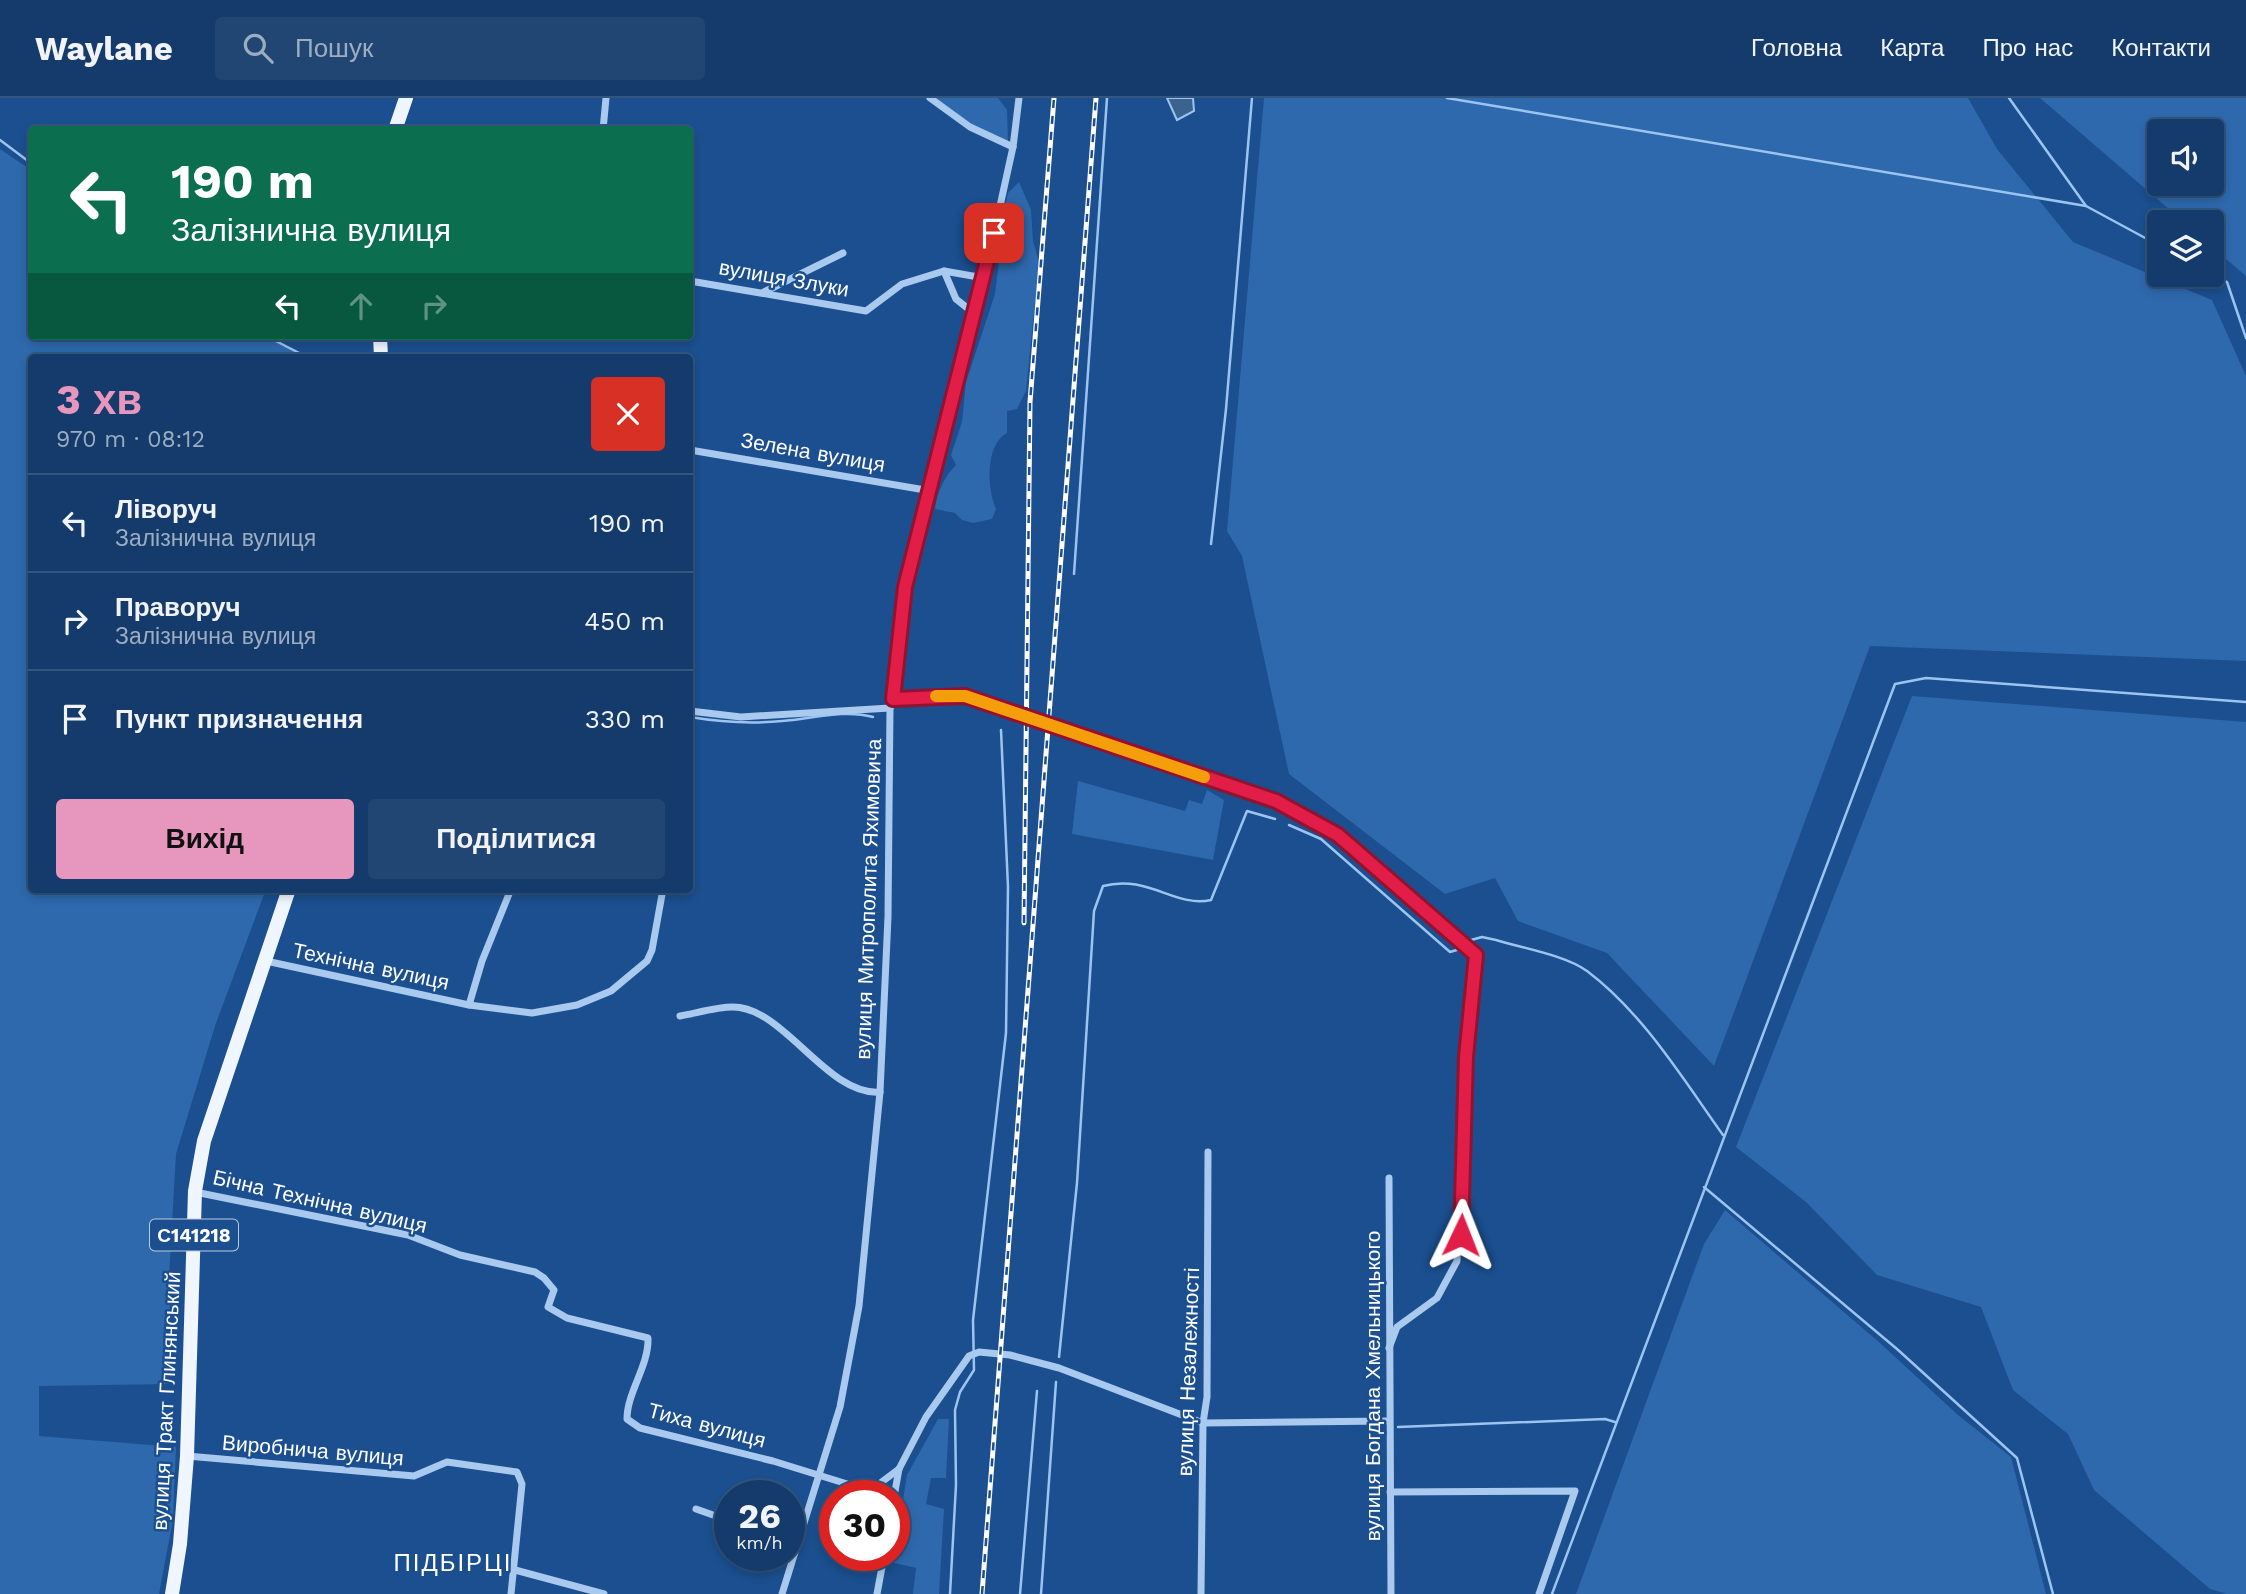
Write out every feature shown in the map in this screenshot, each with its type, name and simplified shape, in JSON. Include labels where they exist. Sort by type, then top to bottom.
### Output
[{"type":"main road","points":[[396,126],[405,98]]},
{"type":"main road","name":"вулиця Тракт Глинянський","points":[[172,1594],[180,1544],[187,1456],[195,1191],[204,1140],[288,893]]},
{"type":"street","points":[[603,126],[606,98]]},
{"type":"street","points":[[930,98],[970,127],[1013,147]]},
{"type":"street","name":"вулиця Митрополита Яхимовича","points":[[805,1523],[840,1407],[859,1306],[880,1092],[888,917],[890,708],[905,587],[976,315],[1013,147],[1020,98]]},
{"type":"street","points":[[763,292],[843,253]]},
{"type":"street","points":[[944,271],[956,299],[976,315]]},
{"type":"street","name":"вулиця Злуки","points":[[693,281],[866,311],[902,284],[944,271],[984,278]]},
{"type":"street","name":"Зелена вулиця","points":[[693,451],[931,491]]},
{"type":"street","points":[[893,699],[965,696],[1276,801],[1338,835],[1476,955],[1466,1057],[1457,1261],[1437,1298],[1397,1327],[1389,1348]]},
{"type":"street","points":[[693,711],[741,718],[890,708]]},
{"type":"street","name":"Технічна вулиця","points":[[469,1005],[482,961],[509,893]]},
{"type":"street","name":"Технічна вулиця","points":[[266,961],[469,1005],[531,1013],[577,1005],[611,991],[647,961],[652,950],[662,893]]},
{"type":"street","name":"вулиця Митрополита Яхимовича","points":[[680,1016],[735,1007],[778,1027],[845,1083],[868,1093],[880,1092]]},
{"type":"street","name":"вулиця Незалежності","points":[[1201,1594],[1203,1423],[1207,1397],[1208,1152]]},
{"type":"street","name":"вулиця Богдана Хмельницького","points":[[1390,1178],[1388,1421],[1391,1594]]},
{"type":"street","name":"Бічна Технічна вулиця","points":[[195,1191],[408,1235],[460,1255],[535,1272],[554,1290],[548,1307],[566,1318],[648,1338]]},
{"type":"street","name":"Тиха вулиця","points":[[648,1338],[639,1377],[627,1410],[627,1419],[640,1428],[820,1475]]},
{"type":"street","points":[[897,1480],[899,1469],[926,1417],[969,1356],[979,1353],[1004,1354],[1105,1383],[1203,1423],[1388,1421]]},
{"type":"street","name":"Виробнича вулиця","points":[[187,1456],[414,1476],[447,1462],[517,1472],[522,1484],[516,1570]]},
{"type":"street","points":[[820,1475],[857,1487],[875,1488],[899,1469]]},
{"type":"street","points":[[1390,1492],[1574,1491],[1539,1594]]},
{"type":"street","points":[[696,1509],[714,1515]]},
{"type":"street","points":[[511,1594],[516,1570],[604,1594]]},
{"type":"street","name":"вулиця Митрополита Яхимовича","points":[[782,1594],[790,1571]]},
{"type":"street","points":[[877,1594],[881,1571]]},
{"type":"shaded area","points":[[935,98],[998,98],[1007,110],[1008,142],[973,125]]},
{"type":"shaded area","points":[[1167,98],[1193,98],[1194,111],[1177,120]]},
{"type":"shaded area","points":[[1264,98],[1968,98],[1997,149],[2073,242],[2147,273],[2147,287],[2181,287],[2212,300],[2246,376],[2246,661],[1870,646],[1714,1066],[1607,953],[1518,921],[1495,878],[1445,894],[1289,774],[1242,556],[1227,531]]},
{"type":"shaded area","points":[[2040,98],[2246,98],[2246,276],[2224,257],[2224,210],[2170,210],[2154,196],[2224,196],[2224,119],[2147,119],[2147,190]]},
{"type":"shaded area","points":[[0,149],[28,168],[28,340],[277,340],[300,354],[28,354],[28,893],[265,893],[215,1026],[176,1154],[169,1278],[174,1363],[168,1384],[39,1386],[39,1436],[176,1447],[173,1519],[159,1594],[0,1594]]},
{"type":"shaded area","points":[[1019,182],[1031,210],[1033,241],[1039,262],[1026,391],[1017,409],[1007,411],[1007,433],[1000,439],[991,457],[991,490],[996,509],[992,519],[973,523],[962,520],[955,513],[935,509],[942,485],[956,465],[951,455],[962,422],[966,382],[995,294],[1008,193]]},
{"type":"shaded area","points":[[1912,696],[2246,722],[2246,1594],[2227,1594],[2210,1589],[2094,1490],[2068,1434],[2013,1390],[1981,1307],[1877,1275],[1806,1202],[1736,1147]]},
{"type":"shaded area","points":[[1078,781],[1185,811],[1189,800],[1202,804],[1207,790],[1224,800],[1213,860],[1072,834]]},
{"type":"shaded area","points":[[1725,1210],[1880,1343],[1958,1415],[2011,1457],[2046,1594],[1576,1594],[1704,1244]]},
{"type":"shaded area","points":[[938,1419],[949,1419],[946,1478],[931,1478],[926,1504],[944,1509],[939,1594],[913,1594],[916,1568],[910,1567],[910,1480],[906,1480]]},
{"type":"waterway","points":[[1074,574],[1107,98]]},
{"type":"waterway","points":[[1211,544],[1226,409],[1252,98]]},
{"type":"waterway","points":[[1447,98],[2086,206]]},
{"type":"waterway","points":[[2009,98],[2086,206],[2147,239]]},
{"type":"waterway","points":[[0,140],[28,161]]},
{"type":"waterway","points":[[2224,280],[2227,282],[2246,338]]},
{"type":"waterway","points":[[274,340],[301,354]]},
{"type":"waterway","points":[[1552,1594],[1895,684],[1926,678],[2246,702]]},
{"type":"waterway","points":[[693,717],[747,722],[839,714],[873,717]]},
{"type":"waterway","points":[[950,1594],[956,1485],[955,1410],[960,1392],[974,1370],[973,1320],[1006,1033],[1008,887],[1001,730]]},
{"type":"waterway","points":[[1059,1357],[1077,1183],[1094,911],[1103,886],[1134,884],[1185,900],[1211,900],[1247,811],[1275,819]]},
{"type":"waterway","points":[[1289,825],[1321,839],[1450,952],[1460,949]]},
{"type":"waterway","points":[[1471,940],[1482,937],[1530,949],[1555,956],[1587,971],[1626,1006],[1644,1027],[1723,1135]]},
{"type":"waterway","points":[[1704,1187],[1897,1349],[2017,1458],[2053,1594]]},
{"type":"waterway","points":[[1041,1594],[1056,1382]]},
{"type":"waterway","points":[[1020,1594],[1037,1391]]},
{"type":"waterway","points":[[1398,1427],[1605,1419],[1615,1422]]},
{"type":"railway","points":[[1024,923],[1030,402],[1054,98]]},
{"type":"railway","points":[[982,1594],[1096,98]]},
{"type":"slow traffic","points":[[936,696],[965,696],[1204,777]]},
{"type":"district","name":"ПІДБІРЦІ","points":[[453,1563]]},
{"type":"route","points":[[994,233],[976,315],[905,587],[893,699],[965,696],[1276,801],[1338,835],[1476,955],[1466,1057],[1461,1235]]}]
